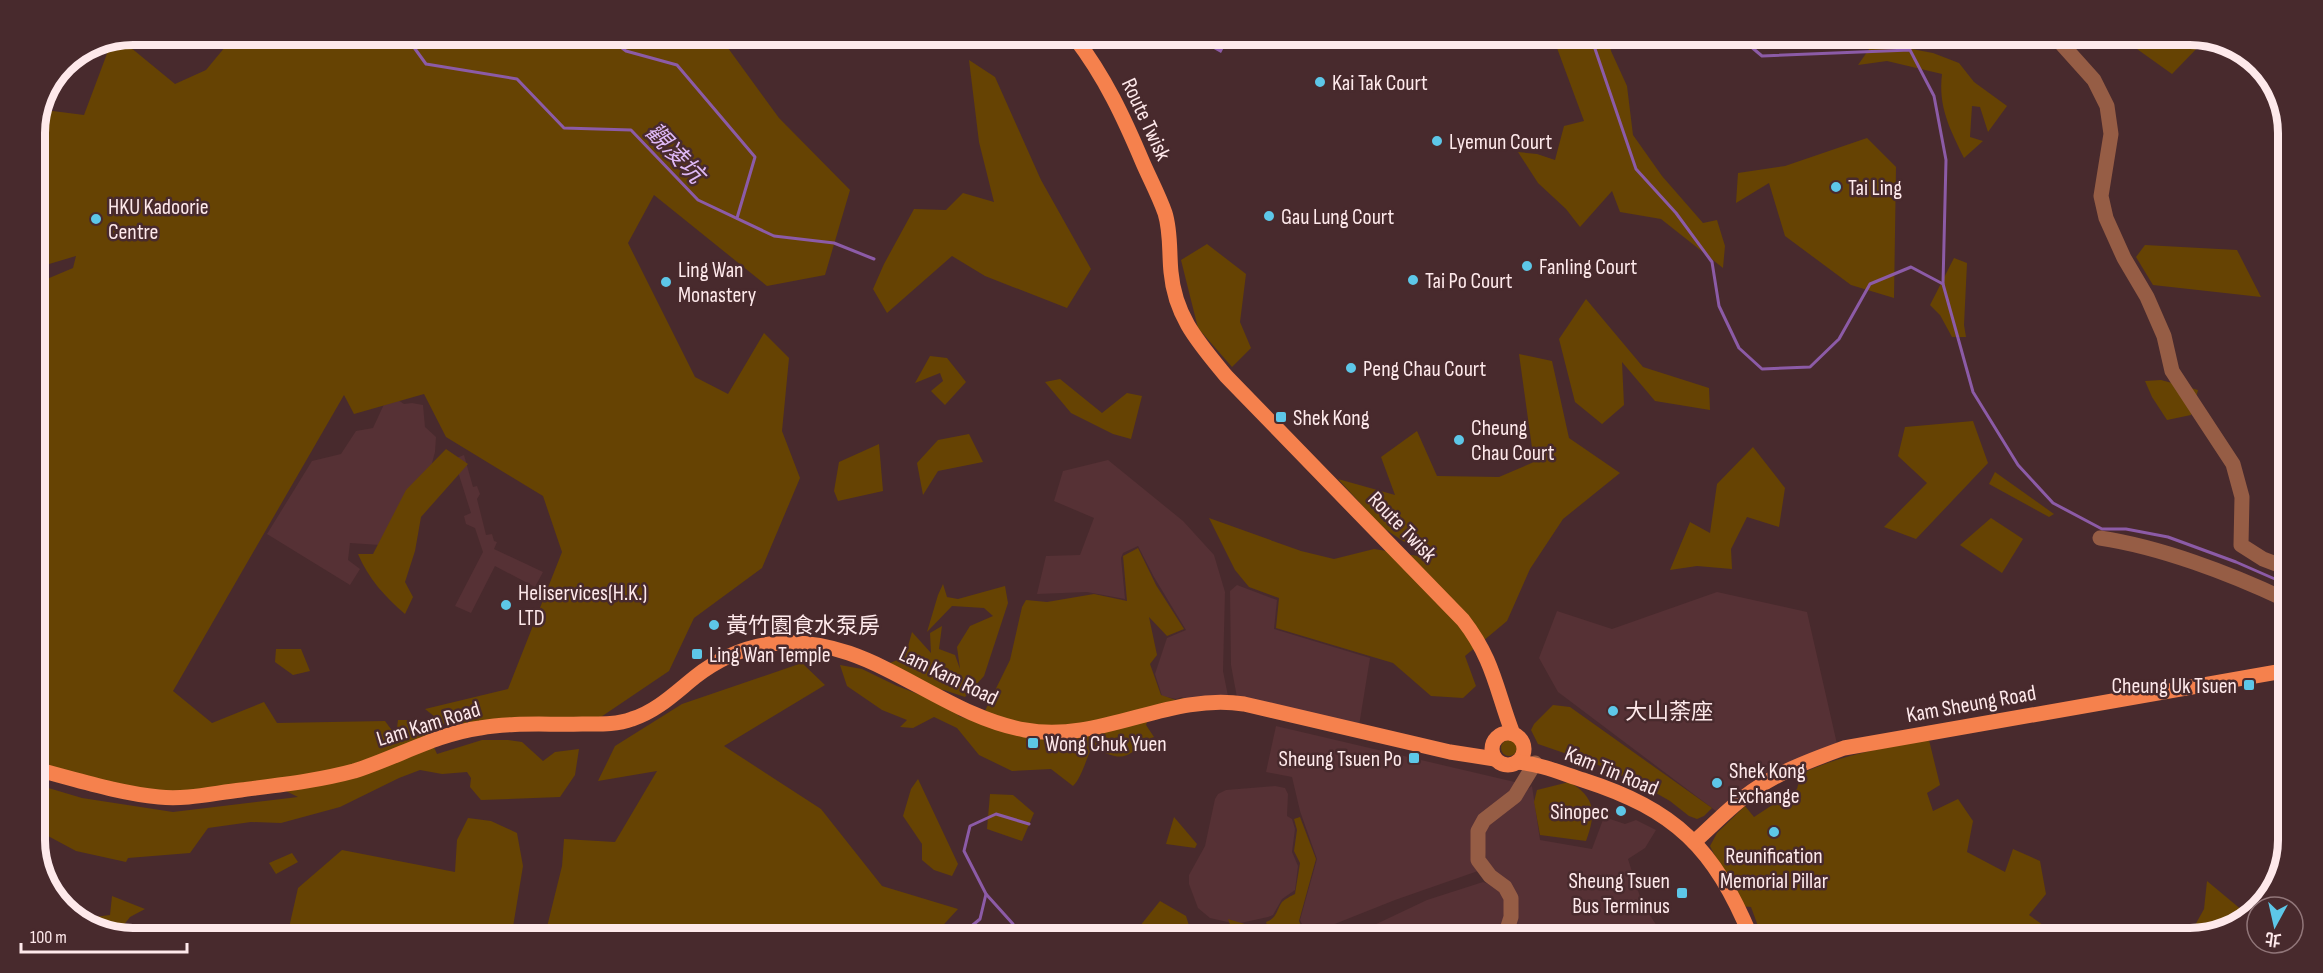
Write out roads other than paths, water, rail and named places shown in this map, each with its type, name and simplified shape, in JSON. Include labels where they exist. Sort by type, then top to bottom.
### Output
[{"type":"main road","name":"Route Twisk","points":[[1080,45],[1095,64],[1123,116],[1165,215],[1172,260],[1171,272],[1186,324],[1197,341],[1238,386],[1462,620],[1478,640],[1494,673],[1506,716],[1508,735]]},
{"type":"main road","name":"Lam Kam Road","points":[[45,771],[129,792],[162,797],[189,797],[301,782],[353,771],[472,729],[503,725],[610,724],[633,719],[654,709],[706,669],[732,655],[758,646],[794,643],[830,646],[856,654],[971,712],[1022,730],[1054,732],[1080,730],[1187,705],[1218,701],[1244,704],[1450,752],[1494,755]]},
{"type":"main road","name":"Kam Sheung Road","points":[[1694,842],[1741,799],[1770,779],[1807,761],[1844,748],[2278,672]]},
{"type":"main road","points":[[1508,735],[1521,741],[1520,757],[1505,765],[1494,755],[1494,742],[1508,735]]},
{"type":"main road","name":"Kam Tin Road","points":[[1520,757],[1630,796],[1668,819],[1694,842],[1713,864],[1747,928]]},
{"type":"street","points":[[2063,45],[2094,80],[2107,106],[2111,134],[2101,196],[2106,218],[2124,258],[2147,297],[2164,336],[2172,371],[2233,464],[2242,497],[2241,545],[2263,560],[2278,565]]},
{"type":"street","points":[[2100,538],[2128,542],[2174,556],[2278,596]]},
{"type":"street","points":[[1508,928],[1511,917],[1511,898],[1505,886],[1490,876],[1478,860],[1477,837],[1484,820],[1515,796],[1535,763]]},
{"type":"waterway","name":"觀凌坑","points":[[412,45],[426,64],[517,79],[564,128],[631,130],[698,200],[774,236],[834,243],[874,259]]},
{"type":"waterway","points":[[618,45],[626,51],[677,65],[755,157],[737,218]]},
{"type":"waterway","points":[[1594,45],[1636,169],[1676,213],[1712,262],[1719,306],[1739,348],[1762,369],[1810,367],[1839,339],[1870,284],[1911,267],[1943,284],[1973,392],[2018,465],[2053,503],[2102,529],[2126,529],[2168,537],[2278,580]]},
{"type":"waterway","points":[[1749,45],[1762,56],[1910,50],[1934,96],[1946,160],[1943,284]]},
{"type":"waterway","points":[[1014,928],[1013,924],[986,894],[964,851],[970,826],[996,814],[1029,824]]},
{"type":"waterway","points":[[969,928],[980,919],[986,894]]},
{"type":"place","name":"Kai Tak Court","points":[[1320,82]]},
{"type":"place","name":"Lyemun Court","points":[[1437,141]]},
{"type":"place","name":"Tai Ling","points":[[1836,187]]},
{"type":"place","name":"Gau Lung Court","points":[[1269,216]]},
{"type":"place","name":"HKU Kadoorie Centre","points":[[96,219]]},
{"type":"place","name":"Fanling Court","points":[[1527,266]]},
{"type":"place","name":"Tai Po Court","points":[[1413,280]]},
{"type":"place","name":"Ling Wan Monastery","points":[[666,282]]},
{"type":"place","name":"Peng Chau Court","points":[[1351,368]]},
{"type":"place","name":"Shek Kong","points":[[1281,417]]},
{"type":"place","name":"Cheung Chau Court","points":[[1459,440]]},
{"type":"place","name":"Heliservices(H.K.) LTD","points":[[506,605]]},
{"type":"place","name":"黃竹園食水泵房","points":[[714,625]]},
{"type":"place","name":"Ling Wan Temple","points":[[697,654]]},
{"type":"place","name":"Cheung Uk Tsuen","points":[[2249,685]]},
{"type":"place","name":"大山荼座","points":[[1613,711]]},
{"type":"place","name":"Wong Chuk Yuen","points":[[1033,743]]},
{"type":"place","name":"Sheung Tsuen Po","points":[[1414,758]]},
{"type":"place","name":"Shek Kong Exchange","points":[[1717,783]]},
{"type":"place","name":"Sinopec","points":[[1621,811]]},
{"type":"place","name":"Reunification Memorial Pillar","points":[[1774,832]]},
{"type":"place","name":"Sheung Tsuen Bus Terminus","points":[[1682,893]]}]
